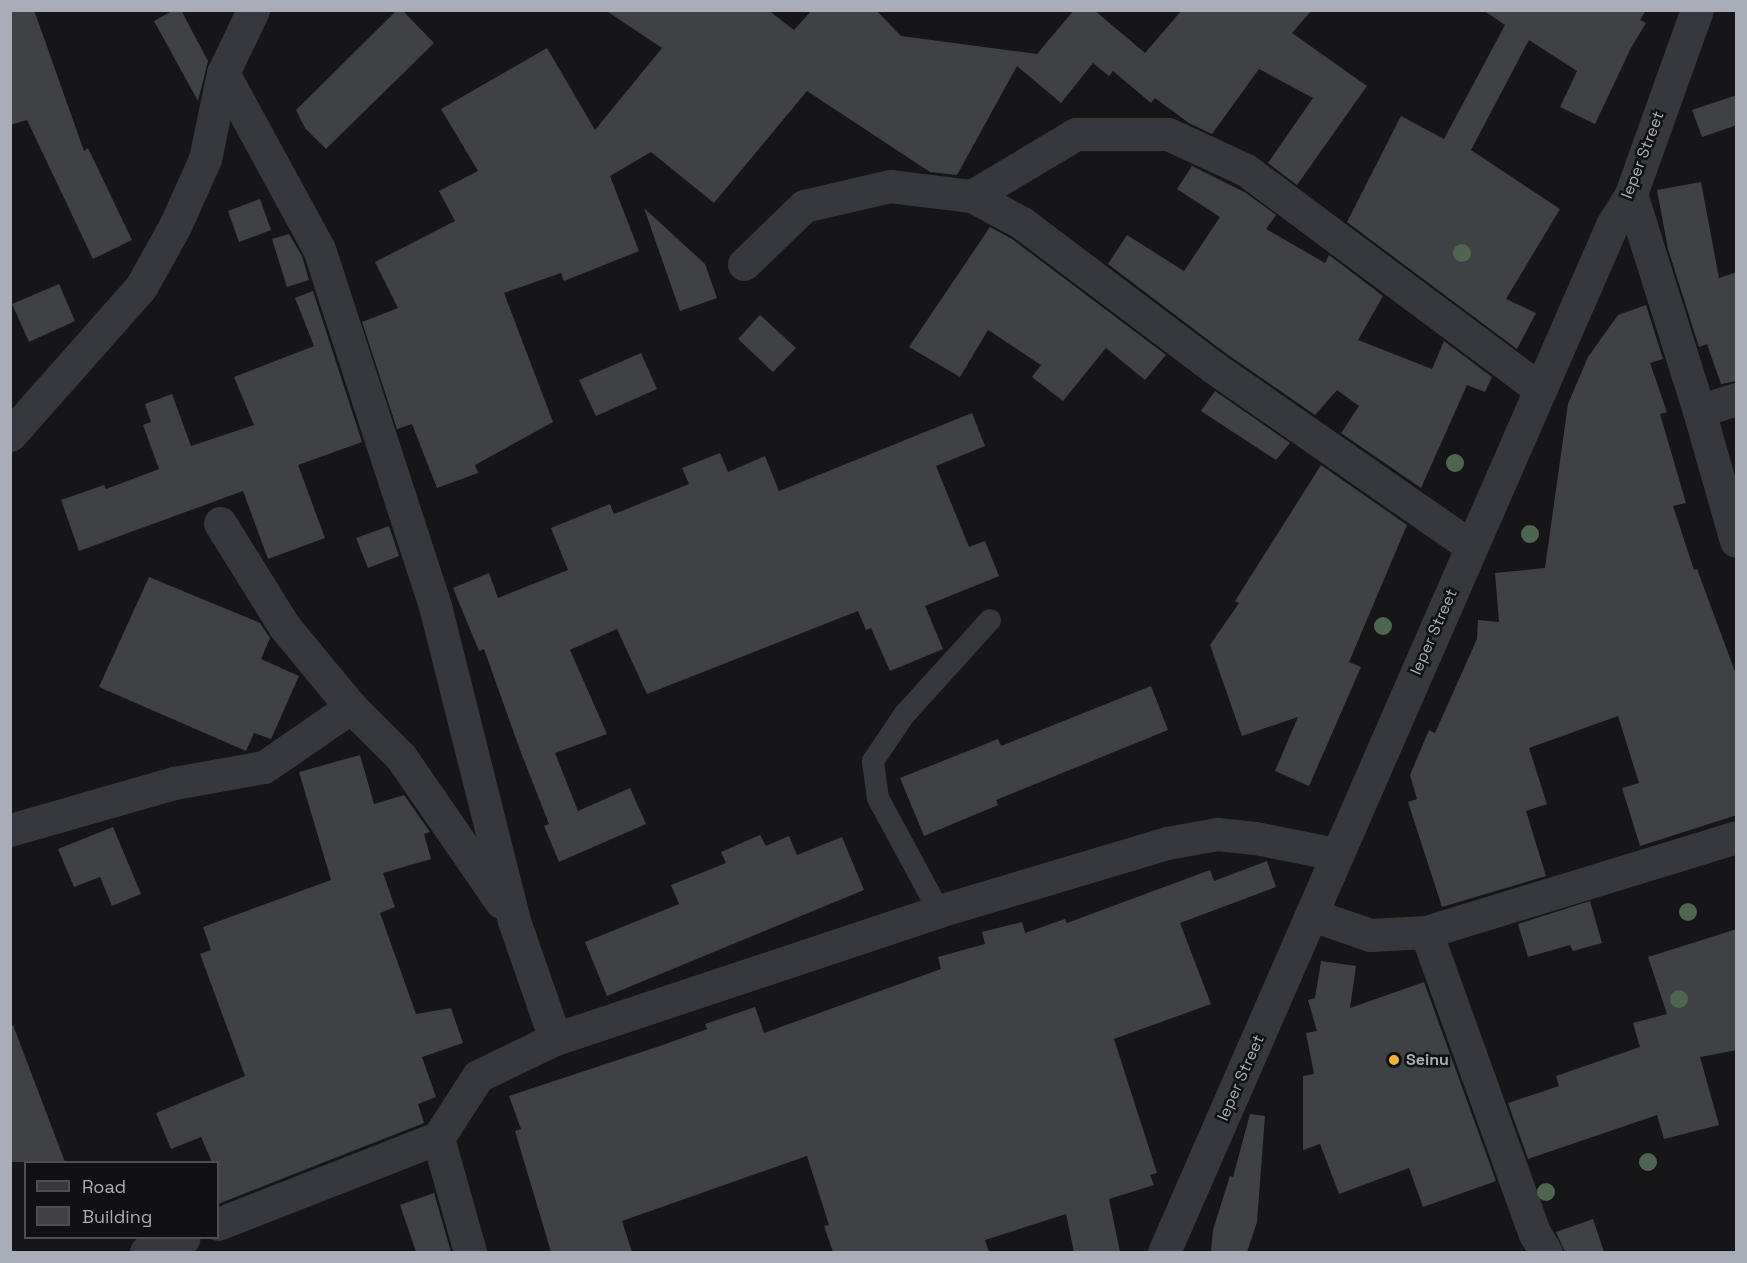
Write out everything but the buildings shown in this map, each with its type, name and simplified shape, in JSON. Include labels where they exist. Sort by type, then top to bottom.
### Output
[{"type":"street","points":[[10,435],[141,287],[175,226],[205,159],[224,73],[252,10]]},
{"type":"street","name":"Ieper Street","points":[[1164,1252],[1540,388],[1612,225],[1631,194],[1697,10]]},
{"type":"street","points":[[224,73],[319,249],[436,610],[514,921],[555,1039]]},
{"type":"street","points":[[972,196],[1076,134],[1168,135],[1246,170],[1540,388]]},
{"type":"street","points":[[744,264],[804,206],[890,186],[972,196],[1022,223],[1213,367],[1471,546]]},
{"type":"street","points":[[1631,194],[1737,541]]},
{"type":"street","points":[[1699,411],[1737,399]]},
{"type":"street","points":[[220,523],[284,626],[351,707],[401,757],[514,921]]},
{"type":"street","points":[[10,830],[174,783],[264,767],[351,707]]},
{"type":"street","points":[[219,1224],[438,1138],[478,1076],[555,1039],[939,910],[1167,843],[1217,834],[1255,838],[1336,855]]},
{"type":"street","points":[[1312,915],[1370,935],[1426,932],[1737,837]]},
{"type":"street","points":[[1426,932],[1535,1234],[1546,1252]]},
{"type":"street","points":[[438,1138],[470,1252]]},
{"type":"street","points":[[146,1252],[181,1239]]},
{"type":"lane","points":[[939,910],[878,798],[873,761],[904,715],[990,620]]},
{"type":"place","name":"Seinu","points":[[1394,1060]]}]
